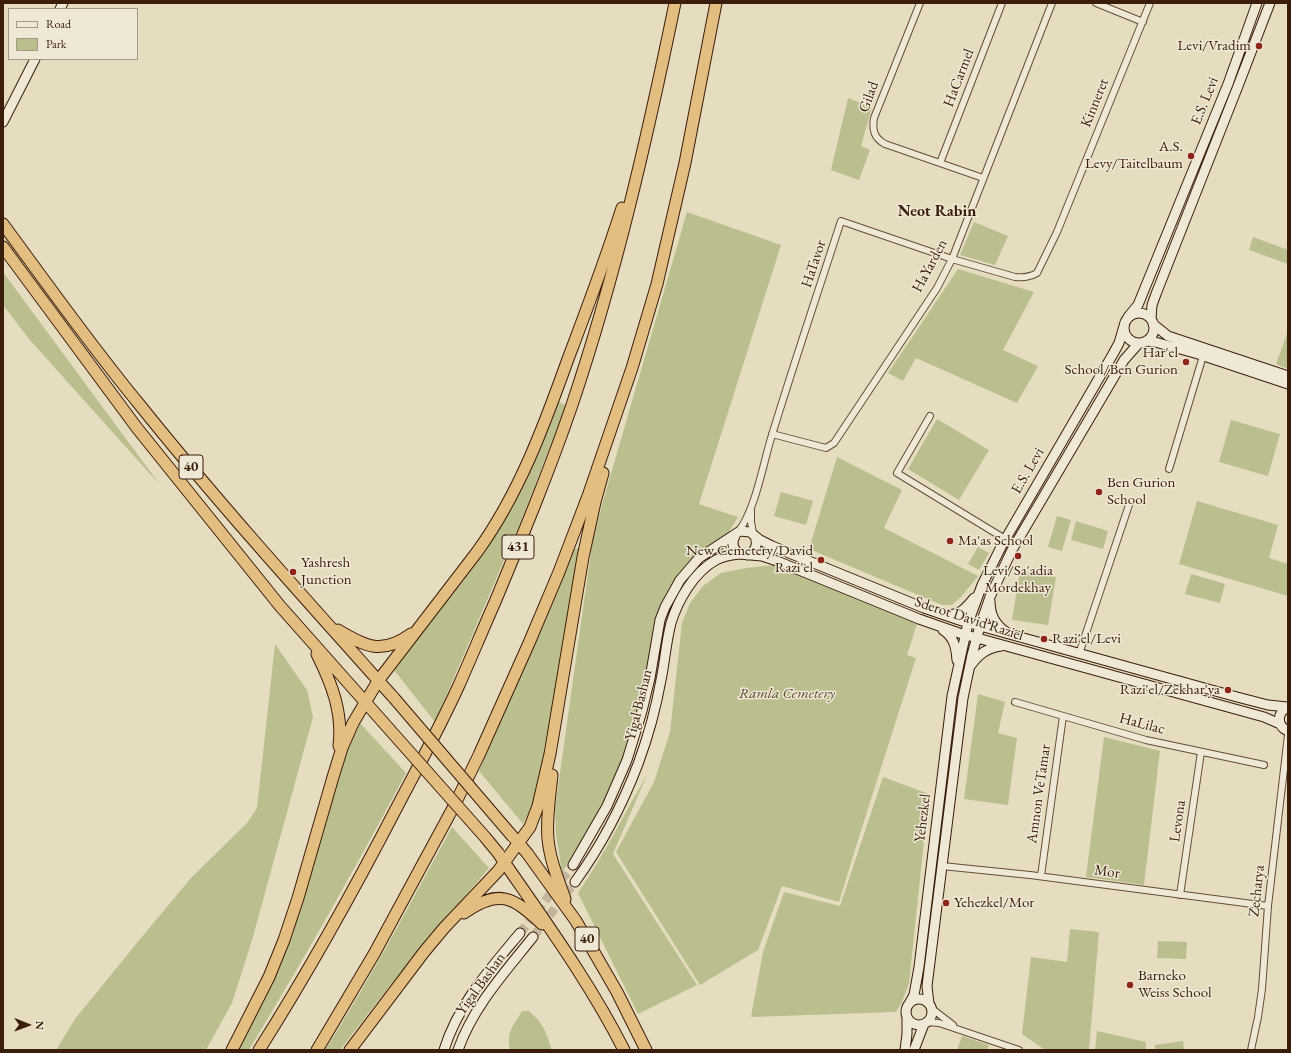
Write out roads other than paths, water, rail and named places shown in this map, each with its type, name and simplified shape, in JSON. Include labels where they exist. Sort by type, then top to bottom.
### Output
[{"type":"highway","name":"431","points":[[259,1050],[336,921],[438,728],[459,684],[512,561],[556,451],[590,349],[630,207],[655,102],[675,3]]},
{"type":"highway","points":[[350,1050],[444,928],[498,871],[502,858],[530,827],[538,806],[550,754],[583,557],[595,502],[657,284],[684,170],[716,3]]},
{"type":"highway","points":[[232,1050],[269,977],[284,940],[298,898],[333,777],[347,736],[364,702],[378,680],[494,528],[526,466],[584,317],[648,131]]},
{"type":"highway","name":"40","points":[[3,224],[138,404],[328,625],[394,698],[516,841],[576,921],[617,992],[646,1050]]},
{"type":"highway","name":"40","points":[[3,247],[137,428],[280,606],[502,858],[560,941],[592,992],[624,1050]]},
{"type":"highway","points":[[317,1050],[374,954],[446,820],[498,716],[559,572],[588,496],[646,321]]},
{"type":"highway","points":[[328,625],[363,644],[381,647],[404,639],[415,631],[441,598]]},
{"type":"highway","points":[[280,606],[316,654],[328,675],[334,692],[338,706],[340,734],[339,751],[333,777]]},
{"type":"highway","points":[[562,687],[547,827],[549,848],[553,866],[569,911]]},
{"type":"highway","points":[[444,928],[475,905],[492,899],[504,898],[512,900],[523,907],[560,941]]},
{"type":"main road","name":"E.S. Levi","points":[[965,635],[982,585],[1005,538],[1114,354],[1126,322],[1138,305],[1228,84],[1257,3]]},
{"type":"main road","name":"E.S. Levi","points":[[1152,321],[1152,305],[1156,294],[1270,3]]},
{"type":"main road","points":[[3,122],[34,60]]},
{"type":"main road","points":[[1288,376],[1168,336],[1142,314],[1133,315],[1126,322],[1124,331],[1130,340],[1155,342],[1288,384]]},
{"type":"main road","points":[[1143,342],[1153,334],[1152,321]]},
{"type":"main road","name":"E.S. Levi","points":[[976,638],[990,597],[1015,545],[1124,360],[1143,342]]},
{"type":"main road","points":[[744,530],[754,535],[757,544],[756,548],[751,553],[743,554],[733,548],[732,544],[736,534],[744,530]]},
{"type":"main road","name":"Yigal Bashan","points":[[574,865],[606,806],[627,760],[642,711],[650,678],[660,620],[672,592],[699,558],[736,534]]},
{"type":"main road","name":"Sderot David Raziel","points":[[754,535],[772,546],[944,615],[968,623],[1262,704],[1287,707]]},
{"type":"main road","name":"Sderot David Raziel","points":[[743,554],[762,556],[777,561],[937,626],[1002,646],[1264,717],[1280,724],[1285,730],[1288,731]]},
{"type":"main road","name":"Yigal Bashan","points":[[575,882],[590,860],[617,812],[638,764],[655,707],[671,624],[682,598],[696,577],[715,560],[724,556],[743,554]]},
{"type":"main road","points":[[944,615],[959,614],[964,610],[982,585]]},
{"type":"main road","points":[[990,597],[991,613],[994,620],[997,625],[1009,634]]},
{"type":"main road","points":[[937,626],[953,639],[956,649],[957,668]]},
{"type":"main road","name":"Yehezkel","points":[[909,1004],[914,995],[919,967],[949,715],[957,668],[965,635]]},
{"type":"main road","name":"Yehezkel","points":[[930,1006],[927,986],[960,716],[976,638]]},
{"type":"main road","points":[[969,668],[984,651],[990,648],[1002,646]]},
{"type":"main road","points":[[1280,724],[1279,716],[1287,707]]},
{"type":"main road","name":"Yigal Bashan","points":[[444,1050],[458,1014],[520,933]]},
{"type":"main road","name":"Yigal Bashan","points":[[458,1050],[466,1029],[480,1006],[533,937]]},
{"type":"main road","points":[[905,1050],[907,1034],[906,1010],[911,1001],[919,999],[926,1001],[930,1006],[931,1016],[925,1023],[918,1037],[914,1050]]},
{"type":"main road","points":[[907,1017],[912,1023],[920,1025],[925,1023]]},
{"type":"street","name":"Gilad","points":[[920,3],[874,118],[873,130],[878,140],[885,144],[984,178]]},
{"type":"street","name":"HaCarmel","points":[[940,163],[1002,3]]},
{"type":"street","name":"HaYarden","points":[[772,434],[826,448],[834,443],[937,288],[952,258],[1052,3]]},
{"type":"street","points":[[1096,3],[1143,22]]},
{"type":"street","name":"Kinneret","points":[[1031,276],[1037,273],[1041,267],[1150,3]]},
{"type":"street","name":"HaTavor","points":[[754,535],[750,515],[752,506],[772,434],[841,221],[952,258],[1015,277],[1023,278],[1031,276]]},
{"type":"street","points":[[1169,469],[1203,356]]},
{"type":"street","points":[[930,416],[897,473],[1015,545]]},
{"type":"street","points":[[1079,654],[1130,502]]},
{"type":"street","name":"HaTavor","points":[[736,534],[743,526],[752,506]]},
{"type":"street","name":"HaLilac","points":[[1015,702],[1146,740],[1264,765]]},
{"type":"street","name":"Amnon VeTamar","points":[[1041,876],[1063,716]]},
{"type":"street","name":"Zecharya","points":[[1251,1050],[1261,996],[1268,906],[1288,735]]},
{"type":"street","name":"Levona","points":[[1180,895],[1201,752]]},
{"type":"street","name":"Mor","points":[[942,866],[1041,876],[1268,906]]},
{"type":"street","points":[[930,1006],[942,1018],[960,1030]]},
{"type":"street","points":[[925,1023],[939,1023],[1019,1050]]},
{"type":"tunnel","points":[[520,933],[573,865]]},
{"type":"tunnel","points":[[533,937],[575,882]]},
{"type":"place","name":"Levi/Vradim","points":[[1259,46]]},
{"type":"place","name":"A.S. Levy/Taitelbaum","points":[[1191,156]]},
{"type":"place","name":"Har'el School/Ben Gurion","points":[[1186,362]]},
{"type":"place","name":"Ben Gurion School","points":[[1099,492]]},
{"type":"place","name":"Ma'as School","points":[[950,541]]},
{"type":"place","name":"Levi/Sa'adia Mordekhay","points":[[1018,556]]},
{"type":"place","name":"New Cemetery/David Razi'el","points":[[821,560]]},
{"type":"place","name":"Yashresh Junction","points":[[293,572]]},
{"type":"place","name":"Razi'el/Levi","points":[[1044,639]]},
{"type":"place","name":"Razi'el/Zekhar'ya","points":[[1228,690]]},
{"type":"place","name":"Yehezkel/Mor","points":[[946,903]]},
{"type":"place","name":"Barneko Weiss School","points":[[1130,985]]},
{"type":"district","name":"Neot Rabin","points":[[937,212]]},
{"type":"park label","name":"Ramla Cemetery","points":[[787,694]]}]
